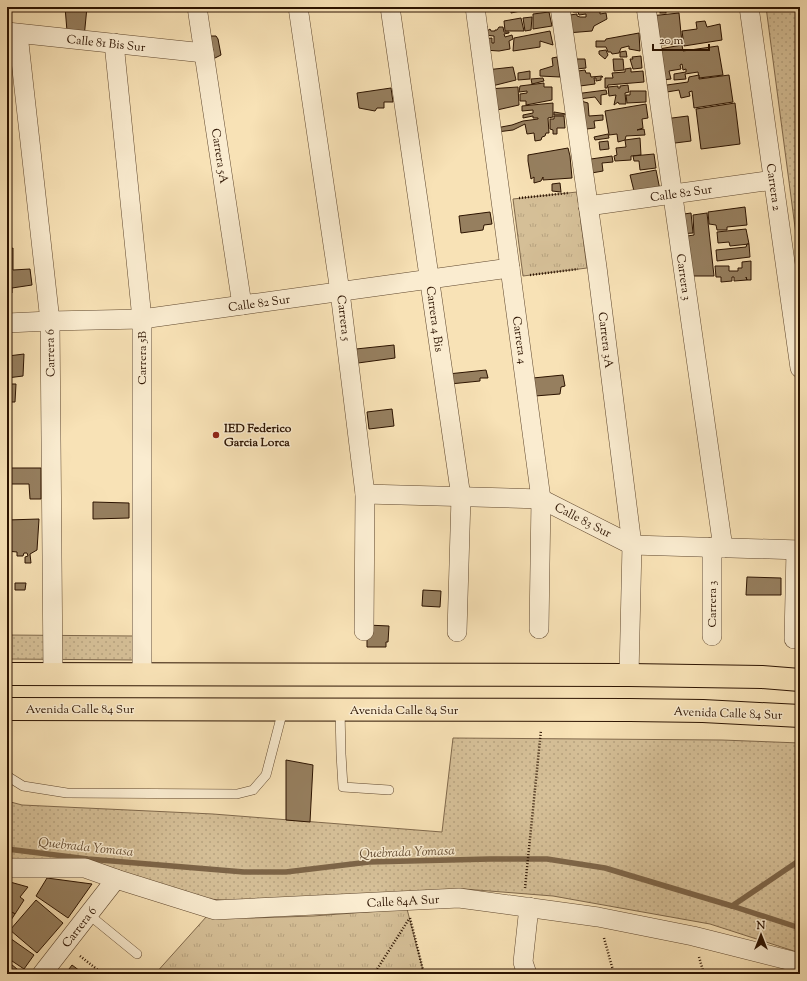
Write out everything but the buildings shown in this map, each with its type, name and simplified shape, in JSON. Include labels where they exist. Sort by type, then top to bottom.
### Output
[{"type":"highway","points":[[7,674],[629,675],[762,677],[800,680]]},
{"type":"highway","name":"Avenida Calle 84 Sur","points":[[7,709],[543,710],[704,712],[800,716]]},
{"type":"street","name":"Carrera 5A","points":[[197,7],[242,305]]},
{"type":"street","name":"Carrera 5","points":[[298,7],[340,292],[365,494],[364,631]]},
{"type":"street","name":"Carrera 4 Bis","points":[[390,7],[461,497],[457,632]]},
{"type":"street","name":"Carrera 4","points":[[475,7],[541,499],[539,629]]},
{"type":"street","name":"Carrera 3A","points":[[560,7],[597,267],[632,545],[629,675]]},
{"type":"street","name":"Carrera 3","points":[[646,7],[672,195],[717,548],[712,636]]},
{"type":"street","name":"Carrera 2","points":[[749,7],[800,368]]},
{"type":"street","name":"Calle 81 Bis Sur","points":[[13,33],[204,53]]},
{"type":"street","name":"Carrera 6","points":[[13,33],[50,321],[53,674]]},
{"type":"street","name":"Carrera 5B","points":[[114,43],[142,319],[142,674]]},
{"type":"street","name":"Calle 82 Sur","points":[[587,199],[672,195],[773,180]]},
{"type":"street","name":"Calle 82 Sur","points":[[7,323],[142,319],[429,280],[511,273]]},
{"type":"street","name":"Calle 83 Sur","points":[[365,494],[541,499],[632,545],[798,550]]},
{"type":"street","points":[[794,639],[798,550]]},
{"type":"street","name":"Calle 84A Sur","points":[[7,868],[85,868],[215,910],[407,910],[459,898],[598,917],[693,936],[800,963]]},
{"type":"street","name":"Carrera 6","points":[[42,974],[116,879]]},
{"type":"street","points":[[527,974],[524,962],[529,907]]},
{"type":"lane","points":[[7,776],[22,786],[68,793],[237,794],[253,790],[266,775],[283,710]]},
{"type":"lane","points":[[340,710],[343,787],[389,790]]},
{"type":"lane","points":[[88,914],[137,954]]},
{"type":"path","points":[[501,200],[587,199]]},
{"type":"path","points":[[511,273],[597,267]]},
{"type":"path","points":[[526,872],[543,710]]},
{"type":"path","points":[[374,974],[407,910]]},
{"type":"path","points":[[407,910],[424,974]]},
{"type":"path","points":[[598,917],[614,974]]},
{"type":"path","points":[[65,944],[103,974]]},
{"type":"green space","points":[[766,7],[800,7],[800,265]]},
{"type":"green space","points":[[577,192],[587,268],[523,276],[513,199]]},
{"type":"green space","points":[[7,635],[135,636],[135,660],[7,659]]},
{"type":"green space","points":[[453,738],[722,740],[800,743],[800,953],[710,924],[553,896],[464,889],[263,904],[210,899],[30,859],[7,858],[7,801],[22,805],[213,814],[442,832]]},
{"type":"green space","points":[[407,909],[424,974],[155,974],[207,916],[252,918],[313,916]]},
{"type":"waterway","name":"Quebrada Yomasa","points":[[7,849],[88,859],[244,872],[286,872],[369,862],[547,859],[605,868],[800,928]]},
{"type":"waterway","points":[[732,906],[800,860]]},
{"type":"place","name":"IED Federico Garcia Lorca","points":[[216,435]]}]
